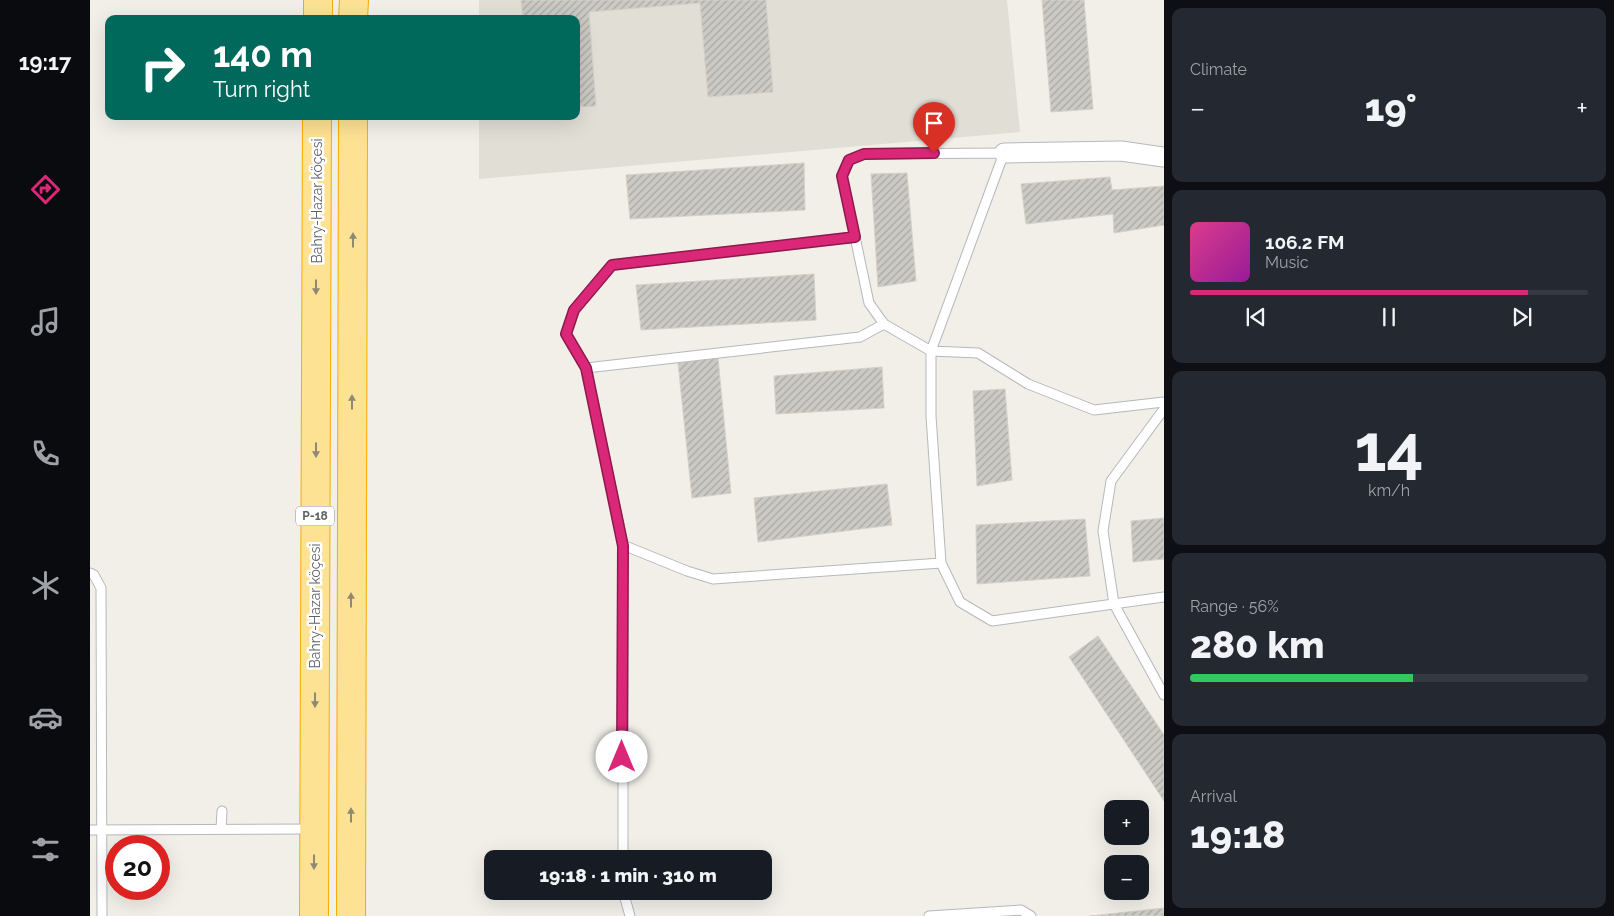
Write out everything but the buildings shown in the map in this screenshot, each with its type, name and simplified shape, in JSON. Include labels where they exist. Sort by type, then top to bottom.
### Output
[{"type":"highway","points":[[318,0],[318,15]]},
{"type":"highway","points":[[353,15],[354,0]]},
{"type":"highway","name":"Bahry-Hazar köçesi","points":[[314,916],[317,120]]},
{"type":"highway","name":"P-18","points":[[351,916],[353,120]]},
{"type":"highway","points":[[315,633],[351,632]]},
{"type":"street","points":[[1004,153],[1121,151],[1164,158]]},
{"type":"lane","points":[[1164,402],[1094,410],[1028,384],[978,353],[931,351],[884,324],[869,303],[842,176],[849,160],[864,154],[1004,153],[931,351],[931,416],[941,563],[960,602],[992,622],[1164,598]]},
{"type":"lane","points":[[623,850],[623,546],[586,368],[566,334],[574,310],[612,265],[855,237]]},
{"type":"lane","points":[[586,368],[860,337],[884,324]]},
{"type":"lane","points":[[1164,409],[1110,481],[1104,531],[1114,604],[1164,695]]},
{"type":"lane","points":[[623,546],[713,579],[941,563]]},
{"type":"lane","points":[[90,573],[94,575],[101,588],[102,916]]},
{"type":"lane","points":[[221,830],[222,811]]},
{"type":"lane","points":[[90,830],[314,829]]},
{"type":"lane","points":[[626,900],[630,916]]},
{"type":"lane","points":[[929,916],[1021,910],[1030,916]]},
{"type":"shaded area","points":[[479,0],[1007,0],[1020,132],[479,179],[479,120],[580,120],[580,15],[479,15]]},
{"type":"route","points":[[622,757],[623,546],[586,368],[566,334],[574,310],[612,265],[855,237],[842,176],[849,160],[864,154],[934,153]]}]
